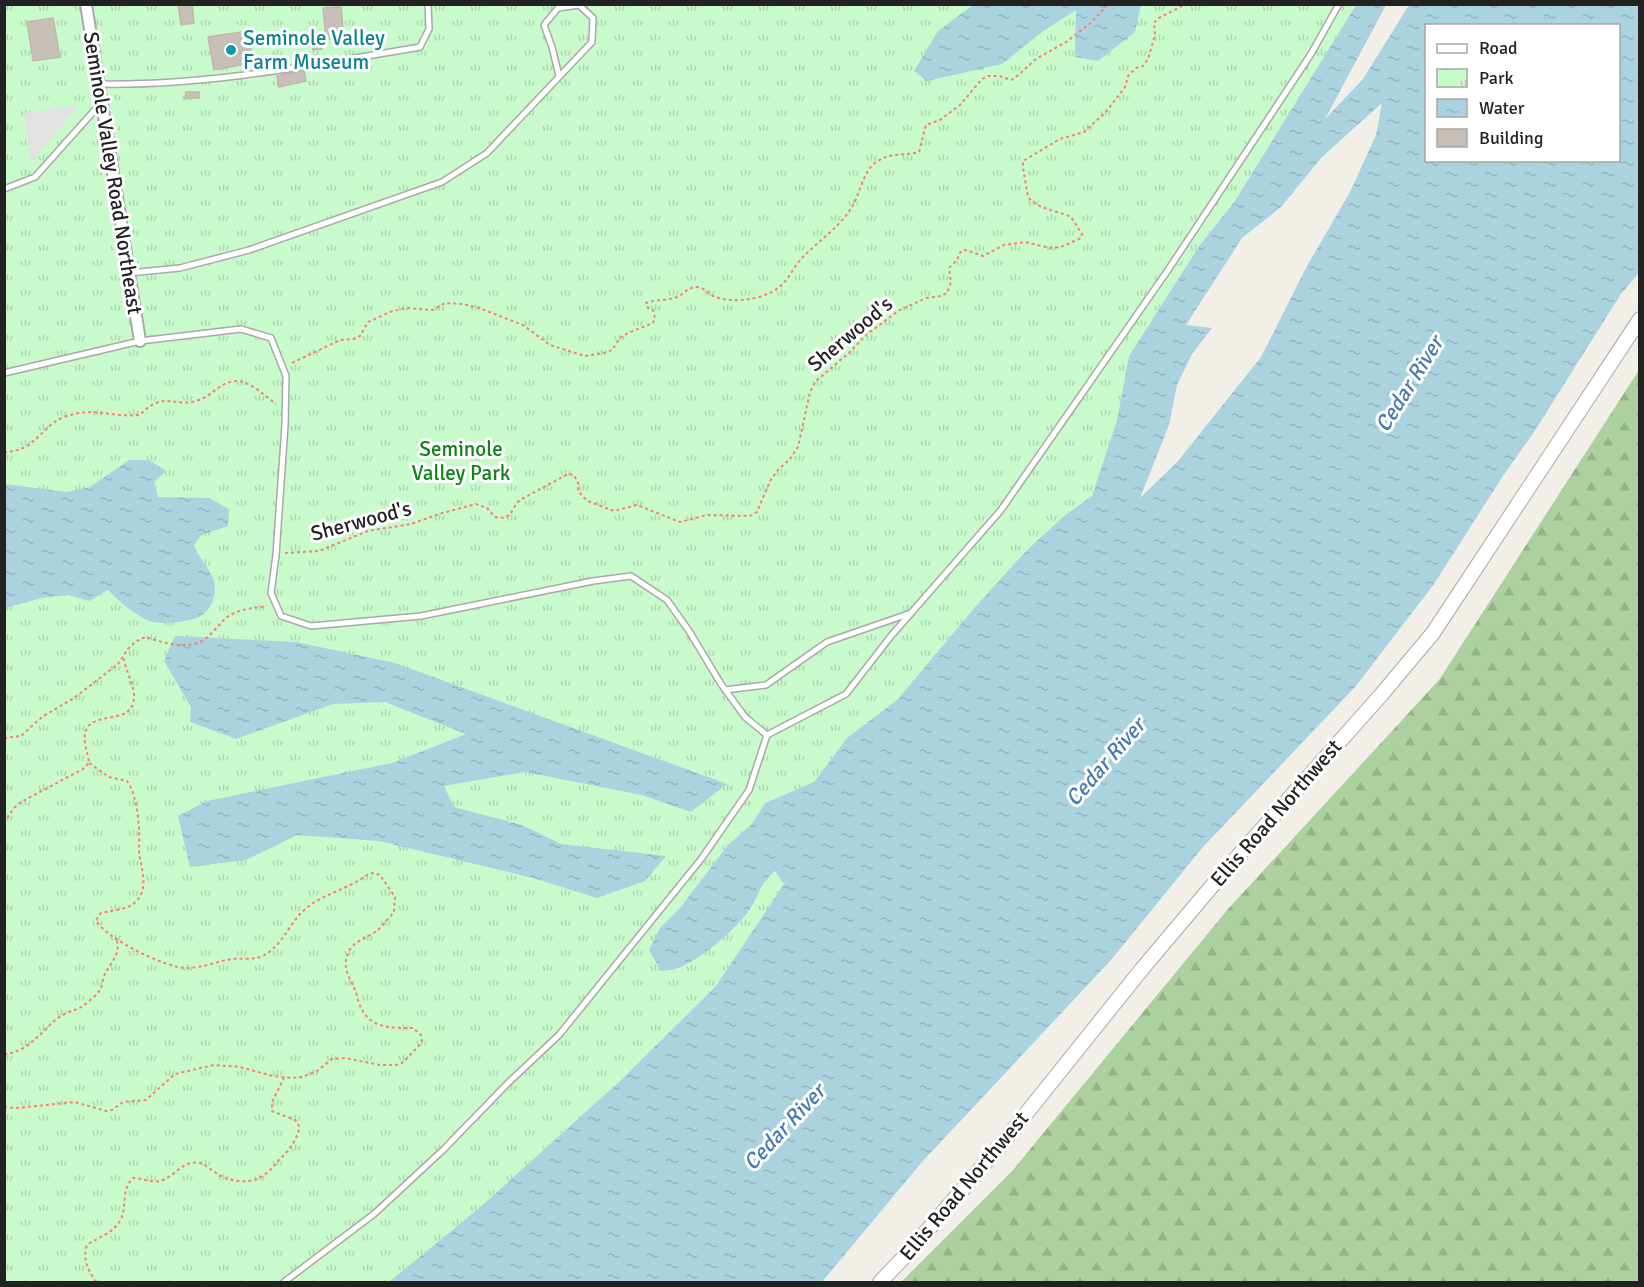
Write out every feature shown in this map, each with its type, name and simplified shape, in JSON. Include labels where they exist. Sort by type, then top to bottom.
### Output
[{"type":"street","name":"Seminole Valley Road Northeast","points":[[86,4],[140,340]]},
{"type":"street","name":"Ellis Road Northwest","points":[[880,1282],[909,1253],[1005,1140],[1142,969],[1223,873],[1433,633],[1640,319]]},
{"type":"lane","points":[[99,84],[148,84],[243,77],[420,47],[429,29],[428,4]]},
{"type":"lane","points":[[284,1282],[374,1214],[443,1150],[508,1083],[559,1035],[702,858],[749,790],[767,735],[846,694],[1008,500],[1174,260],[1311,54],[1339,4]]},
{"type":"lane","points":[[129,273],[180,267],[249,250],[442,182],[487,153],[592,42],[593,18],[579,5],[558,8],[544,25],[559,76]]},
{"type":"lane","points":[[4,189],[35,177],[102,102]]},
{"type":"lane","points":[[4,373],[140,340],[241,329],[272,338],[286,376],[276,555],[271,593],[281,616],[311,626],[421,616],[593,581],[631,576],[667,600],[745,717],[767,735]]},
{"type":"lane","points":[[725,690],[766,685],[827,642],[912,613]]},
{"type":"path","points":[[282,366],[340,340],[354,339],[360,336],[368,322],[406,308],[433,310],[445,303],[463,304],[523,326],[550,345],[585,356],[593,356],[612,350],[620,338],[653,323],[655,318],[646,303],[650,301],[677,297],[696,287],[702,288],[711,295],[737,300],[769,294],[780,287],[800,260],[851,208],[865,177],[875,163],[886,156],[919,152],[926,125],[940,120],[960,105],[982,80],[992,76],[1011,80],[1015,78],[1036,59],[1066,42],[1092,22],[1108,4]]},
{"type":"path","name":"Sherwood's","points":[[276,555],[318,550],[368,531],[411,524],[476,504],[487,508],[495,517],[508,516],[520,500],[568,474],[574,475],[578,490],[583,497],[614,511],[637,505],[680,522],[707,516],[750,516],[757,512],[770,481],[798,447],[810,393],[816,381],[850,352],[866,334],[898,311],[926,298],[947,293],[951,282],[950,268],[961,251],[966,250],[983,256],[1004,245],[1024,242],[1050,248],[1060,247],[1081,238],[1082,234],[1071,217],[1049,210],[1030,200],[1023,161],[1060,139],[1084,132],[1101,118],[1125,87],[1128,76],[1149,59],[1155,35],[1154,23],[1157,19],[1186,4]]},
{"type":"path","points":[[4,453],[28,445],[54,421],[75,413],[98,411],[140,415],[151,404],[158,401],[197,401],[206,397],[217,387],[238,381],[251,386],[285,411]]},
{"type":"path","points":[[4,738],[21,736],[42,717],[74,698],[118,664],[128,649],[140,638],[145,637],[178,645],[196,643],[203,641],[226,618],[237,611],[276,605]]},
{"type":"path","points":[[4,1107],[17,1108],[75,1102],[106,1111],[112,1110],[123,1102],[146,1100],[175,1074],[214,1065],[240,1066],[284,1078],[302,1077],[317,1071],[332,1059],[345,1058],[380,1065],[396,1065],[402,1063],[413,1053],[422,1041],[422,1035],[413,1028],[391,1029],[370,1019],[361,1008],[355,988],[345,972],[346,959],[352,947],[379,930],[394,912],[395,897],[380,875],[373,873],[367,875],[315,901],[301,912],[288,932],[262,957],[225,960],[187,968],[171,966],[155,960],[101,928],[96,920],[101,913],[129,906],[140,897],[143,882],[139,848],[141,831],[133,792],[127,781],[109,777],[89,764],[85,737],[86,730],[93,723],[122,716],[131,707],[134,698],[123,657]]},
{"type":"path","points":[[4,823],[21,802],[89,764]]},
{"type":"path","points":[[4,1054],[18,1052],[31,1045],[60,1016],[82,1006],[101,990],[104,974],[117,955],[116,938]]},
{"type":"path","points":[[96,1282],[87,1265],[85,1251],[87,1245],[105,1236],[121,1220],[127,1186],[133,1178],[160,1181],[190,1163],[206,1165],[221,1176],[234,1181],[247,1180],[261,1177],[285,1154],[297,1136],[299,1126],[295,1120],[273,1111],[272,1102],[284,1078]]},
{"type":"green space","name":"Seminole Valley Park","points":[[5,5],[1356,5],[1235,201],[1200,245],[1129,356],[1117,420],[1092,496],[1064,516],[1026,551],[897,700],[847,738],[814,782],[765,803],[752,824],[728,845],[680,908],[660,928],[674,970],[685,966],[735,929],[751,907],[760,885],[774,871],[785,884],[716,986],[620,1081],[478,1209],[389,1282],[5,1282]]},
{"type":"green space","points":[[1639,370],[1639,1282],[901,1282],[1013,1170],[1228,909],[1439,680]]},
{"type":"shaded area","points":[[79,105],[31,162],[24,113]]},
{"type":"water","points":[[973,5],[1141,5],[1135,32],[1098,61],[1075,57],[1076,10],[1042,32],[1002,64],[927,81],[914,71],[938,31]]},
{"type":"water","name":"Cedar River","points":[[1356,5],[1386,5],[1325,119],[1363,79],[1409,5],[1639,5],[1639,273],[1621,294],[1434,584],[1356,686],[1203,847],[1111,960],[922,1162],[822,1282],[389,1282],[478,1209],[620,1081],[716,986],[784,884],[775,871],[766,880],[750,909],[737,925],[691,962],[672,970],[661,971],[649,950],[660,928],[680,908],[728,845],[752,824],[765,803],[814,782],[847,738],[897,700],[1026,551],[1064,516],[1092,496],[1117,420],[1129,356],[1200,245],[1235,201]],"holes":[[[1382,103],[1376,135],[1350,192],[1307,266],[1261,357],[1178,461],[1140,498],[1169,425],[1177,385],[1192,354],[1212,328],[1186,325],[1242,238],[1281,207],[1322,157]]]},
{"type":"water","points":[[129,460],[149,460],[166,471],[154,482],[158,497],[209,498],[229,509],[228,526],[201,535],[194,545],[215,584],[214,598],[208,609],[199,617],[188,620],[154,622],[132,611],[108,590],[89,601],[69,595],[41,598],[5,608],[5,484],[66,492],[90,487]]},
{"type":"water","points":[[175,636],[296,642],[395,663],[727,784],[691,812],[642,795],[525,772],[444,786],[454,807],[522,825],[561,844],[666,856],[645,881],[597,898],[533,878],[379,841],[297,835],[246,860],[190,867],[178,816],[207,801],[392,763],[466,734],[385,702],[333,704],[236,739],[190,722],[191,707],[164,661]]},
{"type":"building","points":[[178,4],[192,4],[194,23],[181,25]]},
{"type":"building","points":[[341,7],[344,38],[326,39],[323,8]]},
{"type":"building","points":[[53,18],[60,57],[33,61],[27,22]]},
{"type":"building","name":"Seminole Valley Farm Museum","points":[[248,31],[253,63],[214,70],[208,37]]},
{"type":"building","points":[[320,34],[322,49],[313,50],[311,35]]},
{"type":"building","points":[[304,70],[306,81],[279,87],[277,76]]},
{"type":"building","points":[[186,92],[199,92],[199,98],[185,98]]},
{"type":"place","name":"Seminole Valley Farm Museum","points":[[231,50]]}]
